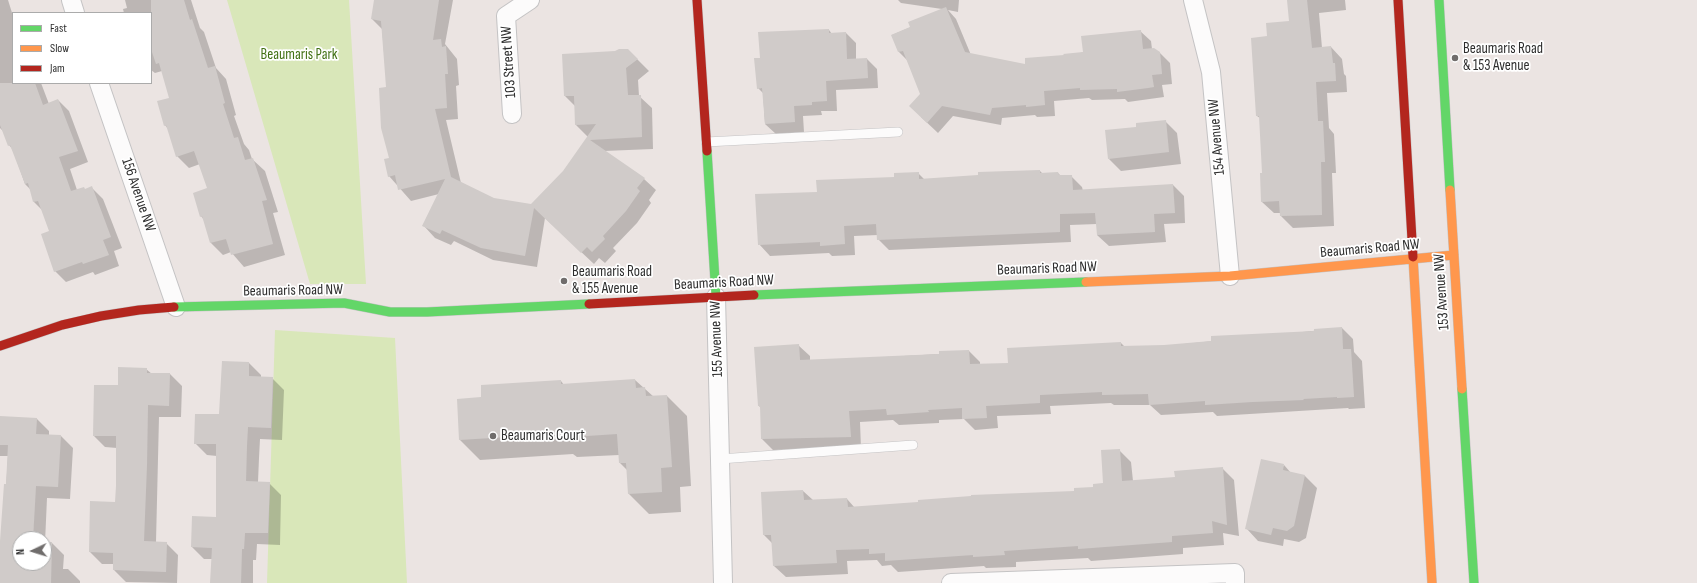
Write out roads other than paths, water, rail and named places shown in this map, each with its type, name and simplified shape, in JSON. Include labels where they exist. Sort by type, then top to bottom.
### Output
[{"type":"street","points":[[71,0],[75,12]]},
{"type":"street","name":"103 Street NW","points":[[512,114],[506,16],[530,0]]},
{"type":"street","name":"155 Avenue NW","points":[[697,0],[716,297],[723,583]]},
{"type":"street","name":"154 Avenue NW","points":[[1193,0],[1211,72],[1230,276]]},
{"type":"street","name":"153 Avenue NW","points":[[1398,0],[1432,583]]},
{"type":"street","name":"153 Avenue NW","points":[[1439,0],[1474,583]]},
{"type":"street","name":"156 Avenue NW","points":[[99,84],[176,307]]},
{"type":"street","name":"Beaumaris Road NW","points":[[0,346],[62,325],[101,316],[139,310],[176,307],[344,303],[390,312],[427,312],[716,297],[1230,276],[1454,255]]},
{"type":"street","points":[[951,583],[1235,578]]},
{"type":"lane","points":[[706,142],[898,132]]},
{"type":"lane","points":[[720,459],[913,445]]},
{"type":"place","name":"Beaumaris Road & 153 Avenue","points":[[1455,58]]},
{"type":"place","name":"Beaumaris Road & 155 Avenue","points":[[564,281]]},
{"type":"place","name":"Beaumaris Court","points":[[493,436]]},
{"type":"park label","name":"Beaumaris Park","points":[[299,55]]}]
